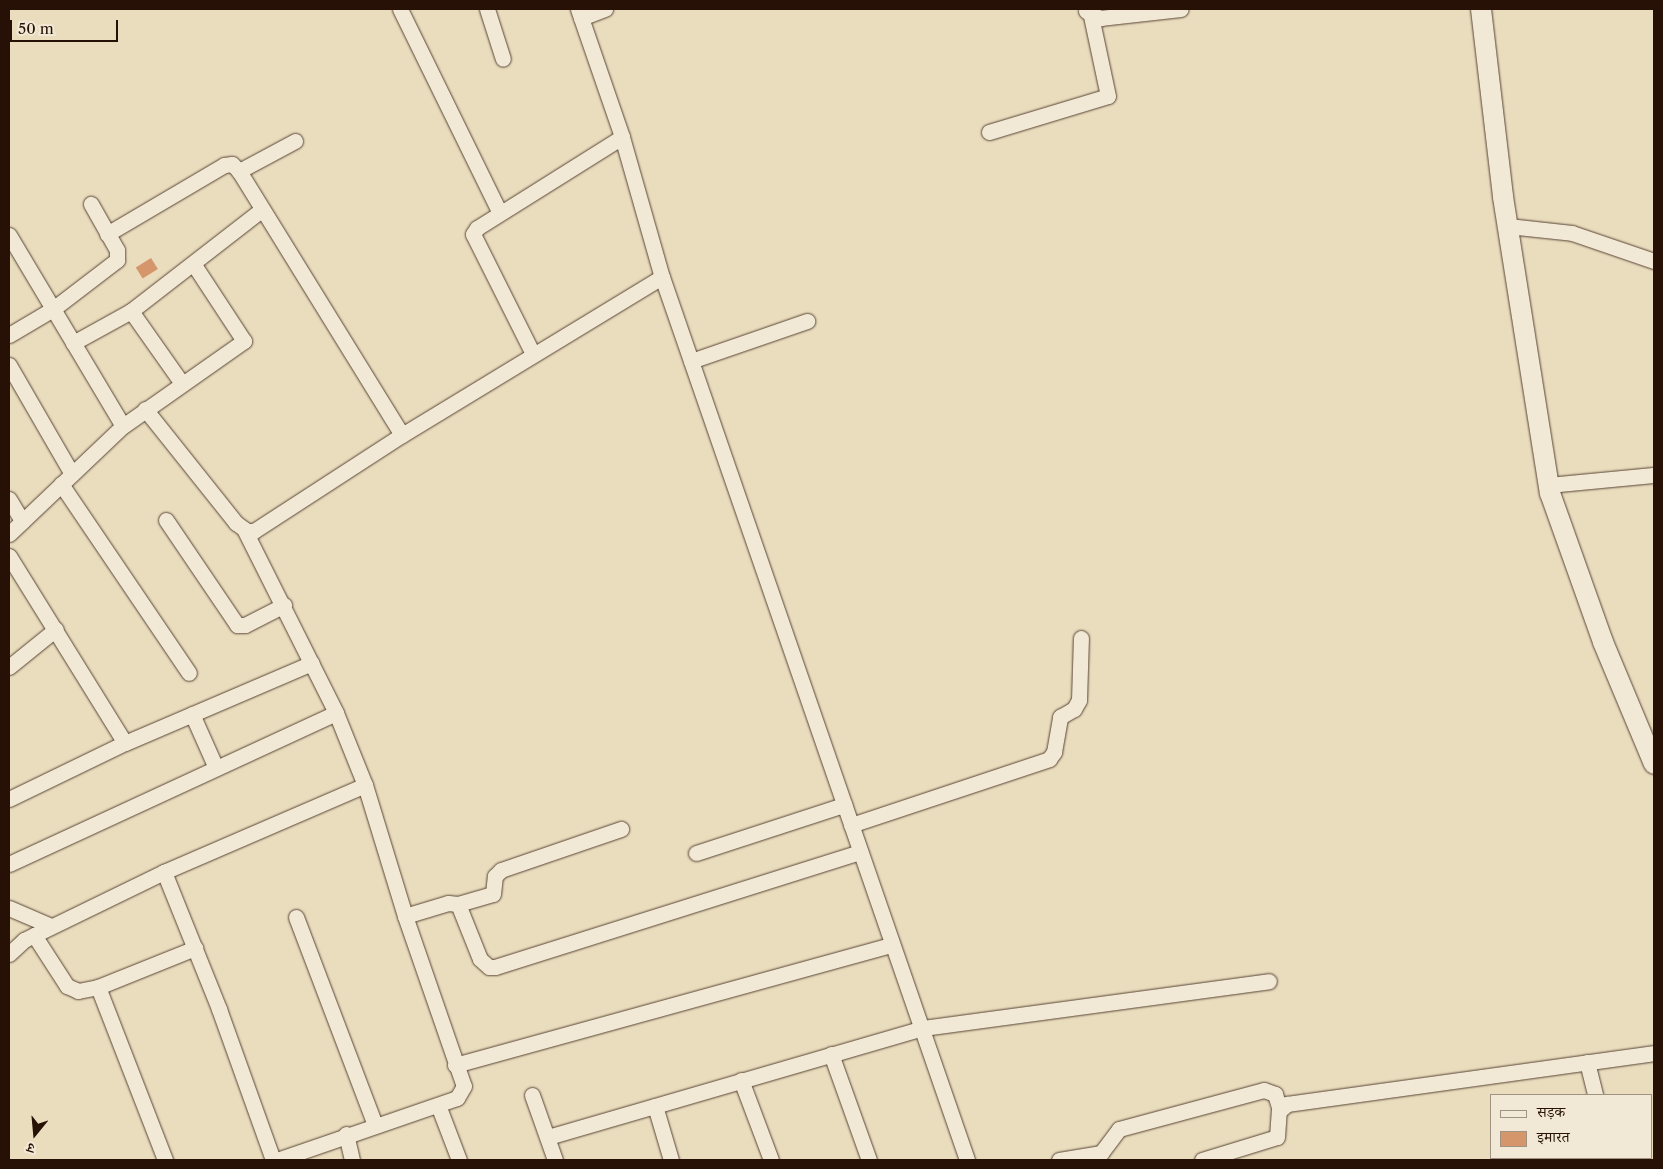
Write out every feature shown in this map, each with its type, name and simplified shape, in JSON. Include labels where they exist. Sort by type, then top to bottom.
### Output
[{"type":"street","points":[[400,9],[500,213]]},
{"type":"street","points":[[487,9],[503,59]]},
{"type":"street","points":[[606,9],[580,13],[622,137],[662,277],[851,825],[890,945],[923,1028],[967,1160]]},
{"type":"street","points":[[989,132],[1108,96],[1088,12],[1179,9]]},
{"type":"street","points":[[1482,9],[1508,226],[1548,485],[1603,642],[1654,764]]},
{"type":"street","points":[[533,354],[473,234],[477,228],[500,213],[622,137]]},
{"type":"street","points":[[239,171],[295,141]]},
{"type":"street","points":[[107,234],[224,165],[232,164],[239,171],[260,211],[402,435]]},
{"type":"street","points":[[9,335],[53,309],[117,260],[117,250],[91,204]]},
{"type":"street","points":[[73,343],[131,311],[194,265],[260,211]]},
{"type":"street","points":[[1508,226],[1572,233],[1654,261]]},
{"type":"street","points":[[9,235],[123,426]]},
{"type":"street","points":[[9,534],[123,426],[181,382],[244,341],[194,265]]},
{"type":"street","points":[[244,529],[258,530],[402,435],[662,277]]},
{"type":"street","points":[[131,311],[181,382]]},
{"type":"street","points":[[691,361],[807,320]]},
{"type":"street","points":[[9,365],[72,474]]},
{"type":"street","points":[[145,409],[236,523],[244,529],[284,605],[336,713],[365,785],[405,916],[464,1090],[457,1098],[438,1106],[346,1134],[277,1160]]},
{"type":"street","points":[[1548,485],[1654,475]]},
{"type":"street","points":[[61,484],[189,673]]},
{"type":"street","points":[[9,499],[22,521]]},
{"type":"street","points":[[166,520],[236,625],[244,625],[284,605]]},
{"type":"street","points":[[9,556],[126,743]]},
{"type":"street","points":[[9,667],[56,629]]},
{"type":"street","points":[[851,825],[1049,759],[1054,752],[1060,717],[1074,708],[1079,700],[1081,638]]},
{"type":"street","points":[[9,799],[126,743],[312,663]]},
{"type":"street","points":[[9,864],[336,713]]},
{"type":"street","points":[[192,714],[216,768]]},
{"type":"street","points":[[9,954],[34,935],[51,926],[164,872],[365,785]]},
{"type":"street","points":[[696,853],[844,805]]},
{"type":"street","points":[[405,916],[448,903],[458,904],[490,896],[495,888],[495,876],[501,870],[621,829]]},
{"type":"street","points":[[458,904],[480,959],[489,967],[494,967],[860,852]]},
{"type":"street","points":[[164,872],[195,948],[272,1160]]},
{"type":"street","points":[[9,908],[51,926]]},
{"type":"street","points":[[296,917],[375,1125]]},
{"type":"street","points":[[34,935],[68,986],[78,991],[98,987],[195,948]]},
{"type":"street","points":[[455,1065],[890,945]]},
{"type":"street","points":[[548,1137],[923,1028],[1269,982]]},
{"type":"street","points":[[98,987],[165,1160]]},
{"type":"street","points":[[1280,1110],[1287,1104],[1654,1053]]},
{"type":"street","points":[[831,1054],[869,1160]]},
{"type":"street","points":[[1587,1062],[1595,1094]]},
{"type":"street","points":[[741,1080],[771,1160]]},
{"type":"street","points":[[1059,1160],[1101,1153],[1119,1129],[1264,1090],[1275,1094],[1280,1110],[1279,1133],[1275,1138],[1202,1160]]},
{"type":"street","points":[[532,1095],[555,1160]]},
{"type":"street","points":[[438,1106],[459,1160]]},
{"type":"street","points":[[654,1106],[671,1160]]},
{"type":"street","points":[[346,1134],[352,1160]]},
{"type":"building","points":[[151,258],[158,269],[143,279],[136,268]]}]
